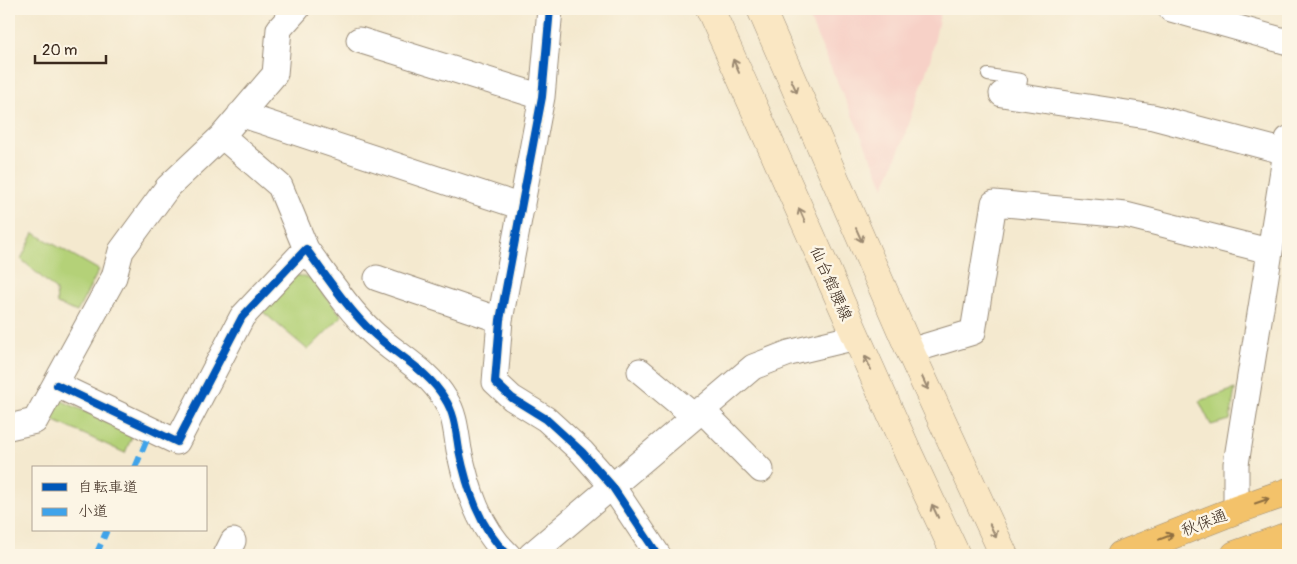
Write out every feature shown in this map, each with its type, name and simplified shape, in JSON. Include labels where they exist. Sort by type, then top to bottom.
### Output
[{"type":"highway","name":"秋保通","points":[[1121,555],[1236,510],[1288,492]]},
{"type":"highway","points":[[1235,555],[1288,536]]},
{"type":"main road","name":"仙台館腰線","points":[[710,9],[856,337],[956,555]]},
{"type":"main road","points":[[761,9],[910,351],[1004,555]]},
{"type":"street","points":[[9,427],[35,421],[114,278],[121,251],[168,188],[222,136],[275,74],[279,29],[297,9]]},
{"type":"street","points":[[550,9],[542,97],[500,320],[495,382],[512,398],[546,419],[582,452],[612,486],[658,555]]},
{"type":"street","points":[[1171,9],[1288,42]]},
{"type":"street","points":[[359,40],[542,97]]},
{"type":"street","points":[[1003,89],[1153,117],[1287,154],[1275,259],[1236,464],[1236,510]]},
{"type":"street","points":[[240,114],[522,207]]},
{"type":"street","points":[[222,136],[280,186],[306,249],[345,302],[373,333],[421,371],[444,397],[453,413],[467,479],[484,528],[508,555]]},
{"type":"street","points":[[910,351],[973,332],[994,203],[1126,215],[1275,259]]},
{"type":"street","points":[[56,385],[177,442],[242,317],[306,249]]},
{"type":"street","points":[[377,278],[500,320]]},
{"type":"street","points":[[531,555],[753,367],[789,354],[856,337]]},
{"type":"street","points":[[640,371],[698,413],[761,470]]},
{"type":"shaded area","points":[[805,9],[941,9],[931,57],[906,133],[884,187]]},
{"type":"green space","points":[[34,233],[99,270],[77,312],[57,304],[56,290],[21,259]]},
{"type":"green space","points":[[296,275],[311,278],[342,316],[308,350],[263,312]]},
{"type":"green space","points":[[1235,389],[1230,420],[1211,425],[1199,401]]},
{"type":"green space","points":[[56,398],[133,434],[125,453],[48,418]]},
{"type":"marked path","points":[[136,466],[151,430]]},
{"type":"marked path","points":[[96,555],[106,532]]},
{"type":"cycle path","points":[[550,9],[542,97],[500,320],[495,382],[512,398],[546,419],[582,452],[612,486],[658,555]]},
{"type":"cycle path","points":[[57,385],[177,442],[242,317],[306,249],[363,323],[381,340],[421,371],[445,399],[453,417],[470,493],[489,533],[508,555]]}]
